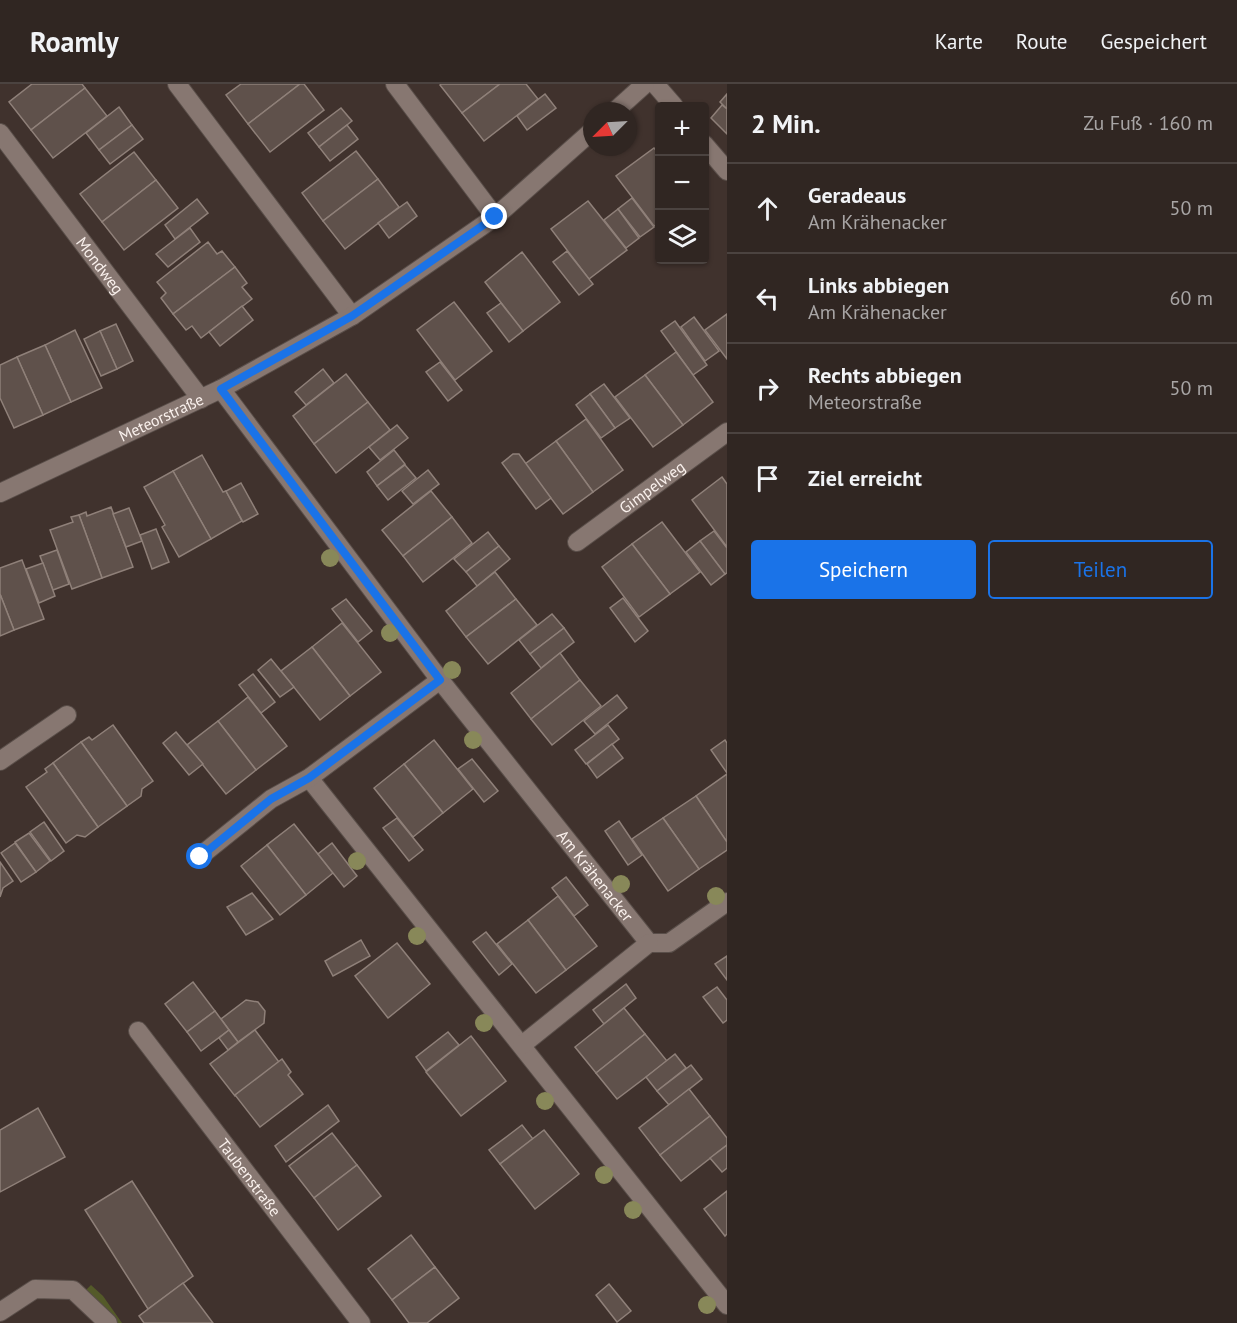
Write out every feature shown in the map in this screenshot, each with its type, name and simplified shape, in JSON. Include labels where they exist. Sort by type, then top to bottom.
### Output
[{"type":"street","points":[[177,84],[352,316]]},
{"type":"street","points":[[394,84],[495,217]]},
{"type":"street","points":[[625,91],[645,84]]},
{"type":"street","points":[[656,84],[671,102]]},
{"type":"street","name":"Mondweg","points":[[0,133],[201,399]]},
{"type":"street","name":"Meteorstraße","points":[[0,493],[221,389],[352,316],[495,217],[583,139]]},
{"type":"street","points":[[709,149],[727,171]]},
{"type":"street","name":"Am Krähenacker","points":[[221,389],[440,680],[649,943]]},
{"type":"street","name":"Gimpelweg","points":[[577,542],[727,432]]},
{"type":"street","points":[[200,857],[271,799],[309,778],[440,680]]},
{"type":"street","points":[[0,761],[67,715]]},
{"type":"street","points":[[309,778],[727,1305]]},
{"type":"street","points":[[522,1045],[649,943],[669,943],[727,902]]},
{"type":"street","name":"Taubenstraße","points":[[138,1031],[361,1323]]},
{"type":"street","points":[[0,1312],[35,1290],[73,1290],[108,1323]]},
{"type":"green space","points":[[91,1285],[103,1296],[122,1323],[103,1323],[75,1301]]},
{"type":"building","points":[[32,84],[82,84],[85,88],[31,130],[9,102]]},
{"type":"building","points":[[241,84],[300,84],[248,124],[226,95]]},
{"type":"building","points":[[300,84],[304,84],[324,110],[270,152],[248,124]]},
{"type":"building","points":[[441,84],[500,84],[462,113]]},
{"type":"building","points":[[500,84],[526,84],[538,99],[484,141],[462,113]]},
{"type":"building","points":[[85,88],[107,116],[53,158],[31,130]]},
{"type":"building","points":[[545,94],[556,108],[527,130],[517,116]]},
{"type":"building","points":[[727,94],[727,109],[720,102]]},
{"type":"building","points":[[722,105],[727,109],[727,134],[711,118]]},
{"type":"building","points":[[119,107],[132,125],[99,150],[86,133]]},
{"type":"building","points":[[341,108],[352,121],[319,147],[308,133]]},
{"type":"building","points":[[132,125],[143,139],[110,164],[99,150]]},
{"type":"building","points":[[347,125],[358,139],[330,161],[319,147]]},
{"type":"building","points":[[655,149],[655,225],[654,226],[616,176]]},
{"type":"building","points":[[356,151],[378,179],[323,221],[302,193]]},
{"type":"building","points":[[134,152],[156,180],[102,222],[80,194]]},
{"type":"building","points":[[378,179],[399,207],[345,249],[323,221]]},
{"type":"building","points":[[156,180],[178,208],[124,250],[102,222]]},
{"type":"building","points":[[632,198],[654,227],[640,237],[618,209]]},
{"type":"building","points":[[197,199],[208,213],[175,239],[165,225]]},
{"type":"building","points":[[588,201],[627,250],[589,279],[551,229]]},
{"type":"building","points":[[407,202],[417,216],[389,238],[378,223]]},
{"type":"building","points":[[618,209],[639,238],[626,248],[604,220]]},
{"type":"building","points":[[190,228],[200,242],[168,267],[156,254]]},
{"type":"building","points":[[208,242],[217,254],[222,251],[235,267],[173,314],[161,298],[166,293],[157,282]]},
{"type":"building","points":[[567,251],[593,284],[579,295],[553,262]]},
{"type":"building","points":[[522,252],[560,302],[523,331],[485,282]]},
{"type":"building","points":[[235,267],[247,283],[242,287],[252,299],[201,338],[192,326],[186,330],[173,314]]},
{"type":"building","points":[[454,302],[492,351],[455,380],[417,330]]},
{"type":"building","points":[[501,303],[523,331],[509,342],[487,313]]},
{"type":"building","points":[[242,306],[253,320],[220,346],[209,332]]},
{"type":"building","points":[[727,314],[727,359],[705,330]]},
{"type":"building","points":[[694,317],[719,351],[705,361],[681,327]]},
{"type":"building","points":[[675,321],[707,365],[693,375],[661,331]]},
{"type":"building","points":[[116,324],[133,361],[117,369],[100,331]]},
{"type":"building","points":[[75,330],[102,388],[71,402],[45,345]]},
{"type":"building","points":[[100,331],[117,369],[101,376],[84,339]]},
{"type":"building","points":[[45,345],[71,402],[43,415],[17,357]]},
{"type":"building","points":[[676,352],[713,402],[683,425],[645,375]]},
{"type":"building","points":[[17,357],[43,415],[14,428],[0,398],[0,365]]},
{"type":"building","points":[[440,362],[462,390],[448,401],[426,372]]},
{"type":"building","points":[[323,369],[334,383],[306,405],[295,392]]},
{"type":"building","points":[[346,374],[368,402],[314,444],[293,416]]},
{"type":"building","points":[[645,375],[683,425],[653,447],[615,397]]},
{"type":"building","points":[[604,384],[630,418],[615,428],[590,394]]},
{"type":"building","points":[[590,394],[615,428],[601,438],[576,405]]},
{"type":"building","points":[[368,402],[390,430],[336,473],[314,444]]},
{"type":"building","points":[[586,419],[623,470],[593,492],[556,441]]},
{"type":"building","points":[[397,425],[408,438],[380,460],[369,447]]},
{"type":"building","points":[[556,441],[593,492],[563,514],[525,464]]},
{"type":"building","points":[[394,450],[405,464],[377,486],[367,472]]},
{"type":"building","points":[[513,454],[519,454],[551,498],[536,509],[502,463]]},
{"type":"building","points":[[202,455],[223,492],[226,491],[242,521],[211,539],[173,471]]},
{"type":"building","points":[[405,465],[416,478],[388,500],[377,486]]},
{"type":"building","points":[[428,470],[439,484],[413,504],[402,491]]},
{"type":"building","points":[[173,471],[211,539],[179,557],[144,487]]},
{"type":"building","points":[[722,477],[727,484],[727,547],[692,500]]},
{"type":"building","points":[[241,483],[258,514],[243,522],[226,491]]},
{"type":"building","points":[[431,491],[452,517],[403,556],[382,530]]},
{"type":"building","points":[[111,507],[133,567],[102,578],[79,515],[86,512],[87,516]]},
{"type":"building","points":[[129,508],[142,541],[126,547],[113,514]]},
{"type":"building","points":[[79,515],[102,578],[72,589],[50,530],[73,522],[71,517]]},
{"type":"building","points":[[452,517],[472,543],[423,582],[403,556]]},
{"type":"building","points":[[662,522],[700,572],[670,594],[632,544]]},
{"type":"building","points":[[156,529],[169,562],[152,569],[140,535]]},
{"type":"building","points":[[714,531],[727,548],[727,573],[725,574],[700,541]]},
{"type":"building","points":[[488,532],[499,546],[466,572],[454,559]]},
{"type":"building","points":[[700,541],[725,574],[711,585],[686,552]]},
{"type":"building","points":[[632,544],[670,594],[639,617],[602,567]]},
{"type":"building","points":[[499,546],[510,559],[477,586],[466,572]]},
{"type":"building","points":[[57,550],[69,584],[53,590],[40,556]]},
{"type":"building","points":[[22,560],[44,619],[14,630],[0,594],[0,568]]},
{"type":"building","points":[[43,563],[55,596],[39,603],[26,569]]},
{"type":"building","points":[[495,572],[516,599],[466,637],[446,611]]},
{"type":"building","points":[[0,594],[14,630],[0,636]]},
{"type":"building","points":[[623,598],[648,631],[635,642],[610,608]]},
{"type":"building","points":[[346,599],[372,631],[358,642],[332,609]]},
{"type":"building","points":[[516,599],[537,625],[488,664],[466,637]]},
{"type":"building","points":[[552,614],[564,628],[530,654],[519,640]]},
{"type":"building","points":[[342,623],[381,672],[350,696],[312,647]]},
{"type":"building","points":[[564,628],[574,642],[541,668],[530,654]]},
{"type":"building","points":[[312,647],[350,696],[320,720],[281,671]]},
{"type":"building","points":[[560,653],[580,680],[531,719],[511,693]]},
{"type":"building","points":[[271,659],[294,687],[280,697],[258,670]]},
{"type":"building","points":[[253,674],[275,702],[261,713],[239,685]]},
{"type":"building","points":[[580,680],[601,706],[552,745],[531,719]]},
{"type":"building","points":[[617,695],[627,708],[595,734],[584,721]]},
{"type":"building","points":[[248,697],[287,746],[256,770],[218,721]]},
{"type":"building","points":[[218,721],[256,770],[226,794],[187,745]]},
{"type":"building","points":[[113,725],[153,781],[142,789],[141,796],[127,806],[81,742],[89,737],[92,740]]},
{"type":"building","points":[[608,725],[619,739],[586,764],[575,750]]},
{"type":"building","points":[[176,732],[203,764],[189,775],[163,743]]},
{"type":"building","points":[[434,740],[473,789],[443,813],[404,764]]},
{"type":"building","points":[[725,740],[727,743],[727,773],[711,750]]},
{"type":"building","points":[[81,742],[127,806],[98,827],[53,763]]},
{"type":"building","points":[[612,744],[623,758],[597,778],[587,764]]},
{"type":"building","points":[[472,759],[498,791],[484,802],[458,769]]},
{"type":"building","points":[[53,763],[98,827],[85,837],[77,835],[66,843],[26,787],[47,772],[45,769]]},
{"type":"building","points":[[404,764],[443,813],[413,837],[374,788]]},
{"type":"building","points":[[727,774],[727,842],[696,796]]},
{"type":"building","points":[[696,796],[727,842],[727,850],[699,869],[663,818]]},
{"type":"building","points":[[397,818],[423,850],[409,861],[383,828]]},
{"type":"building","points":[[663,818],[699,869],[668,891],[632,839]]},
{"type":"building","points":[[619,821],[642,855],[628,865],[605,831]]},
{"type":"building","points":[[44,822],[64,851],[51,861],[30,832]]},
{"type":"building","points":[[294,824],[333,873],[306,895],[267,845]]},
{"type":"building","points":[[29,833],[50,861],[36,872],[15,842]]},
{"type":"building","points":[[15,843],[36,872],[21,882],[1,853]]},
{"type":"building","points":[[332,843],[357,876],[344,887],[318,854]]},
{"type":"building","points":[[267,845],[306,895],[280,915],[241,866]]},
{"type":"building","points":[[0,862],[13,881],[3,888],[0,897]]},
{"type":"building","points":[[566,877],[588,905],[574,916],[552,888]]},
{"type":"building","points":[[252,893],[273,919],[246,935],[227,907]]},
{"type":"building","points":[[558,896],[597,946],[566,970],[528,920]]},
{"type":"building","points":[[528,920],[566,970],[536,993],[497,944]]},
{"type":"building","points":[[486,932],[512,964],[499,975],[473,942]]},
{"type":"building","points":[[361,940],[370,956],[333,976],[325,961]]},
{"type":"building","points":[[397,943],[430,984],[388,1018],[355,976]]},
{"type":"building","points":[[727,956],[727,980],[715,964]]},
{"type":"building","points":[[193,982],[215,1011],[187,1032],[165,1004]]},
{"type":"building","points":[[626,984],[636,998],[604,1024],[593,1010]]},
{"type":"building","points":[[717,987],[727,1000],[727,1020],[723,1023],[703,997]]},
{"type":"building","points":[[246,1000],[258,1002],[265,1011],[264,1023],[238,1042],[221,1019]]},
{"type":"building","points":[[624,1008],[645,1034],[596,1073],[575,1047]]},
{"type":"building","points":[[215,1011],[229,1030],[201,1051],[187,1032]]},
{"type":"building","points":[[229,1030],[238,1042],[228,1050],[219,1038]]},
{"type":"building","points":[[255,1030],[279,1062],[235,1096],[210,1064]]},
{"type":"building","points":[[448,1032],[459,1045],[426,1071],[416,1057]]},
{"type":"building","points":[[645,1034],[667,1061],[617,1099],[596,1073]]},
{"type":"building","points":[[471,1036],[506,1081],[461,1116],[426,1072]]},
{"type":"building","points":[[675,1054],[686,1068],[657,1091],[646,1077]]},
{"type":"building","points":[[282,1059],[291,1072],[288,1075],[303,1094],[260,1127],[235,1095]]},
{"type":"building","points":[[691,1065],[702,1079],[669,1105],[657,1091]]},
{"type":"building","points":[[689,1089],[710,1116],[660,1155],[639,1128]]},
{"type":"building","points":[[328,1105],[339,1121],[286,1162],[275,1146]]},
{"type":"building","points":[[38,1108],[65,1157],[0,1192],[0,1130]]},
{"type":"building","points":[[710,1116],[727,1138],[727,1145],[681,1181],[660,1155]]},
{"type":"building","points":[[522,1125],[533,1139],[500,1164],[489,1150]]},
{"type":"building","points":[[544,1130],[579,1174],[535,1209],[500,1164]]},
{"type":"building","points":[[332,1133],[357,1165],[314,1198],[289,1166]]},
{"type":"building","points":[[727,1145],[727,1168],[722,1172],[710,1158]]},
{"type":"building","points":[[357,1165],[381,1196],[338,1230],[314,1198]]},
{"type":"building","points":[[132,1181],[193,1276],[148,1309],[85,1210]]},
{"type":"building","points":[[727,1191],[727,1234],[725,1236],[704,1209]]},
{"type":"building","points":[[411,1235],[435,1267],[392,1300],[368,1269]]},
{"type":"building","points":[[435,1267],[459,1298],[427,1323],[409,1323],[392,1300]]},
{"type":"building","points":[[183,1283],[213,1323],[144,1323],[139,1316]]},
{"type":"building","points":[[609,1284],[631,1311],[617,1322],[596,1295]]},
{"type":"route","points":[[200,857],[271,799],[309,778],[440,680],[221,389],[352,316],[495,217]]}]
